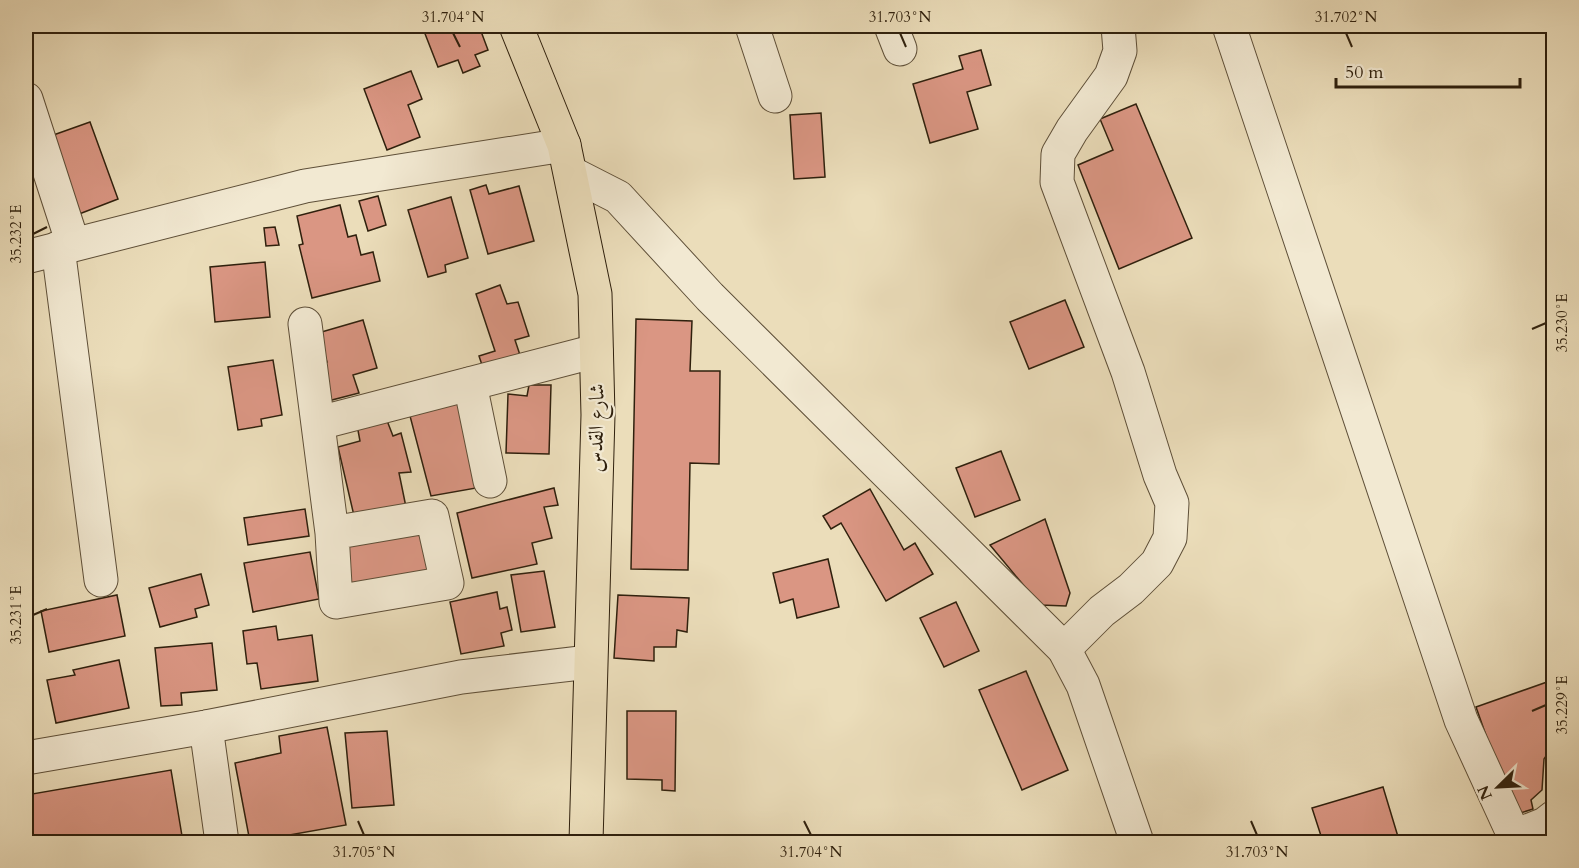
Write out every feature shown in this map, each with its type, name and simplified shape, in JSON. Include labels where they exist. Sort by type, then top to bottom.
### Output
[{"type":"main road","name":"شارع القدس","points":[[516,26],[567,159],[595,294],[598,415],[589,662],[586,843]]},
{"type":"street","points":[[752,26],[774,96]]},
{"type":"street","points":[[1064,650],[1101,611],[1131,589],[1157,563],[1170,538],[1173,503],[1160,475],[1128,372],[1057,182],[1058,154],[1111,76],[1120,51],[1118,26]]},
{"type":"street","points":[[1229,26],[1461,720],[1511,829],[1520,834],[1545,824],[1554,817]]},
{"type":"street","points":[[26,99],[65,246],[101,580]]},
{"type":"street","points":[[26,257],[305,186],[567,159],[618,197],[710,297],[1064,650],[1083,685],[1137,843]]},
{"type":"street","points":[[305,324],[332,533],[336,602],[447,582],[432,516],[332,533]]},
{"type":"street","points":[[319,423],[596,351]]},
{"type":"street","points":[[470,384],[490,481]]},
{"type":"street","points":[[26,758],[206,727],[461,677],[589,662]]},
{"type":"street","points":[[206,727],[222,843]]},
{"type":"building","points":[[422,26],[479,26],[488,50],[475,55],[480,66],[463,73],[458,60],[438,67]]},
{"type":"building","points":[[981,50],[991,85],[967,92],[978,129],[930,143],[913,84],[963,69],[959,56]]},
{"type":"building","points":[[411,71],[422,99],[408,105],[420,137],[387,150],[364,89]]},
{"type":"building","points":[[1136,104],[1192,238],[1119,269],[1078,165],[1113,150],[1100,119]]},
{"type":"building","points":[[821,113],[825,177],[794,179],[790,115]]},
{"type":"building","points":[[90,122],[118,199],[74,216],[45,138]]},
{"type":"building","points":[[486,185],[489,194],[519,186],[534,241],[488,254],[470,190]]},
{"type":"building","points":[[378,196],[386,225],[368,231],[359,201]]},
{"type":"building","points":[[451,197],[468,258],[445,265],[446,272],[428,277],[408,210]]},
{"type":"building","points":[[340,205],[348,237],[356,235],[361,255],[373,252],[380,281],[312,298],[299,245],[303,244],[297,216]]},
{"type":"building","points":[[275,227],[279,245],[266,246],[264,228]]},
{"type":"building","points":[[265,262],[270,317],[215,322],[210,267]]},
{"type":"building","points":[[500,285],[507,304],[518,302],[529,336],[515,340],[522,361],[485,374],[479,356],[495,351],[476,294]]},
{"type":"building","points":[[1065,300],[1084,347],[1029,369],[1010,322]]},
{"type":"building","points":[[636,319],[692,321],[690,371],[720,371],[719,464],[690,463],[688,570],[631,569]]},
{"type":"building","points":[[363,320],[377,368],[353,375],[359,393],[328,401],[319,366],[327,362],[318,333]]},
{"type":"building","points":[[273,360],[282,415],[261,419],[262,426],[238,430],[228,367]]},
{"type":"building","points":[[529,385],[551,385],[549,454],[506,453],[508,394],[527,396]]},
{"type":"building","points":[[452,399],[462,405],[482,487],[431,496],[410,416]]},
{"type":"building","points":[[386,418],[393,436],[401,433],[411,472],[399,473],[406,507],[355,520],[338,447],[360,441],[357,425]]},
{"type":"building","points":[[1001,451],[1020,500],[975,517],[956,468]]},
{"type":"building","points":[[554,488],[558,505],[544,507],[552,538],[532,543],[537,564],[472,578],[457,513]]},
{"type":"building","points":[[870,489],[904,550],[915,543],[933,574],[886,601],[841,523],[831,529],[823,516]]},
{"type":"building","points":[[305,509],[309,536],[248,545],[244,518]]},
{"type":"building","points":[[1045,519],[1070,593],[1066,606],[1040,605],[990,545]]},
{"type":"building","points":[[429,530],[440,577],[350,588],[345,543]]},
{"type":"building","points":[[310,552],[319,599],[253,612],[244,563]]},
{"type":"building","points":[[828,559],[839,607],[797,618],[793,599],[780,603],[773,573]]},
{"type":"building","points":[[544,571],[555,627],[521,632],[511,575]]},
{"type":"building","points":[[201,574],[209,605],[195,609],[197,617],[160,627],[149,588]]},
{"type":"building","points":[[497,592],[500,609],[507,607],[512,630],[501,633],[504,646],[461,654],[450,602]]},
{"type":"building","points":[[117,595],[125,636],[49,652],[41,611]]},
{"type":"building","points":[[618,595],[689,598],[687,632],[677,630],[676,647],[654,647],[654,661],[614,658]]},
{"type":"building","points":[[956,602],[979,651],[944,667],[920,618]]},
{"type":"building","points":[[276,626],[278,640],[312,635],[318,681],[261,689],[257,663],[247,664],[243,631]]},
{"type":"building","points":[[212,643],[217,690],[181,693],[182,705],[161,706],[155,648]]},
{"type":"building","points":[[119,660],[129,708],[56,723],[47,680],[75,675],[73,670]]},
{"type":"building","points":[[1026,671],[1068,770],[1022,790],[979,690]]},
{"type":"building","points":[[1547,682],[1554,699],[1554,725],[1547,727],[1553,746],[1544,759],[1542,790],[1531,800],[1533,809],[1514,815],[1476,707]]},
{"type":"building","points":[[627,711],[676,711],[675,791],[662,790],[662,780],[627,779]]},
{"type":"building","points":[[327,727],[346,825],[250,842],[235,763],[281,753],[279,736]]},
{"type":"building","points":[[387,731],[394,805],[352,808],[345,733]]},
{"type":"building","points":[[171,770],[183,842],[30,842],[26,795]]},
{"type":"building","points":[[1383,787],[1399,840],[1392,842],[1323,842],[1312,808]]},
{"type":"building","points":[[539,837],[539,842],[482,842],[482,838]]}]
